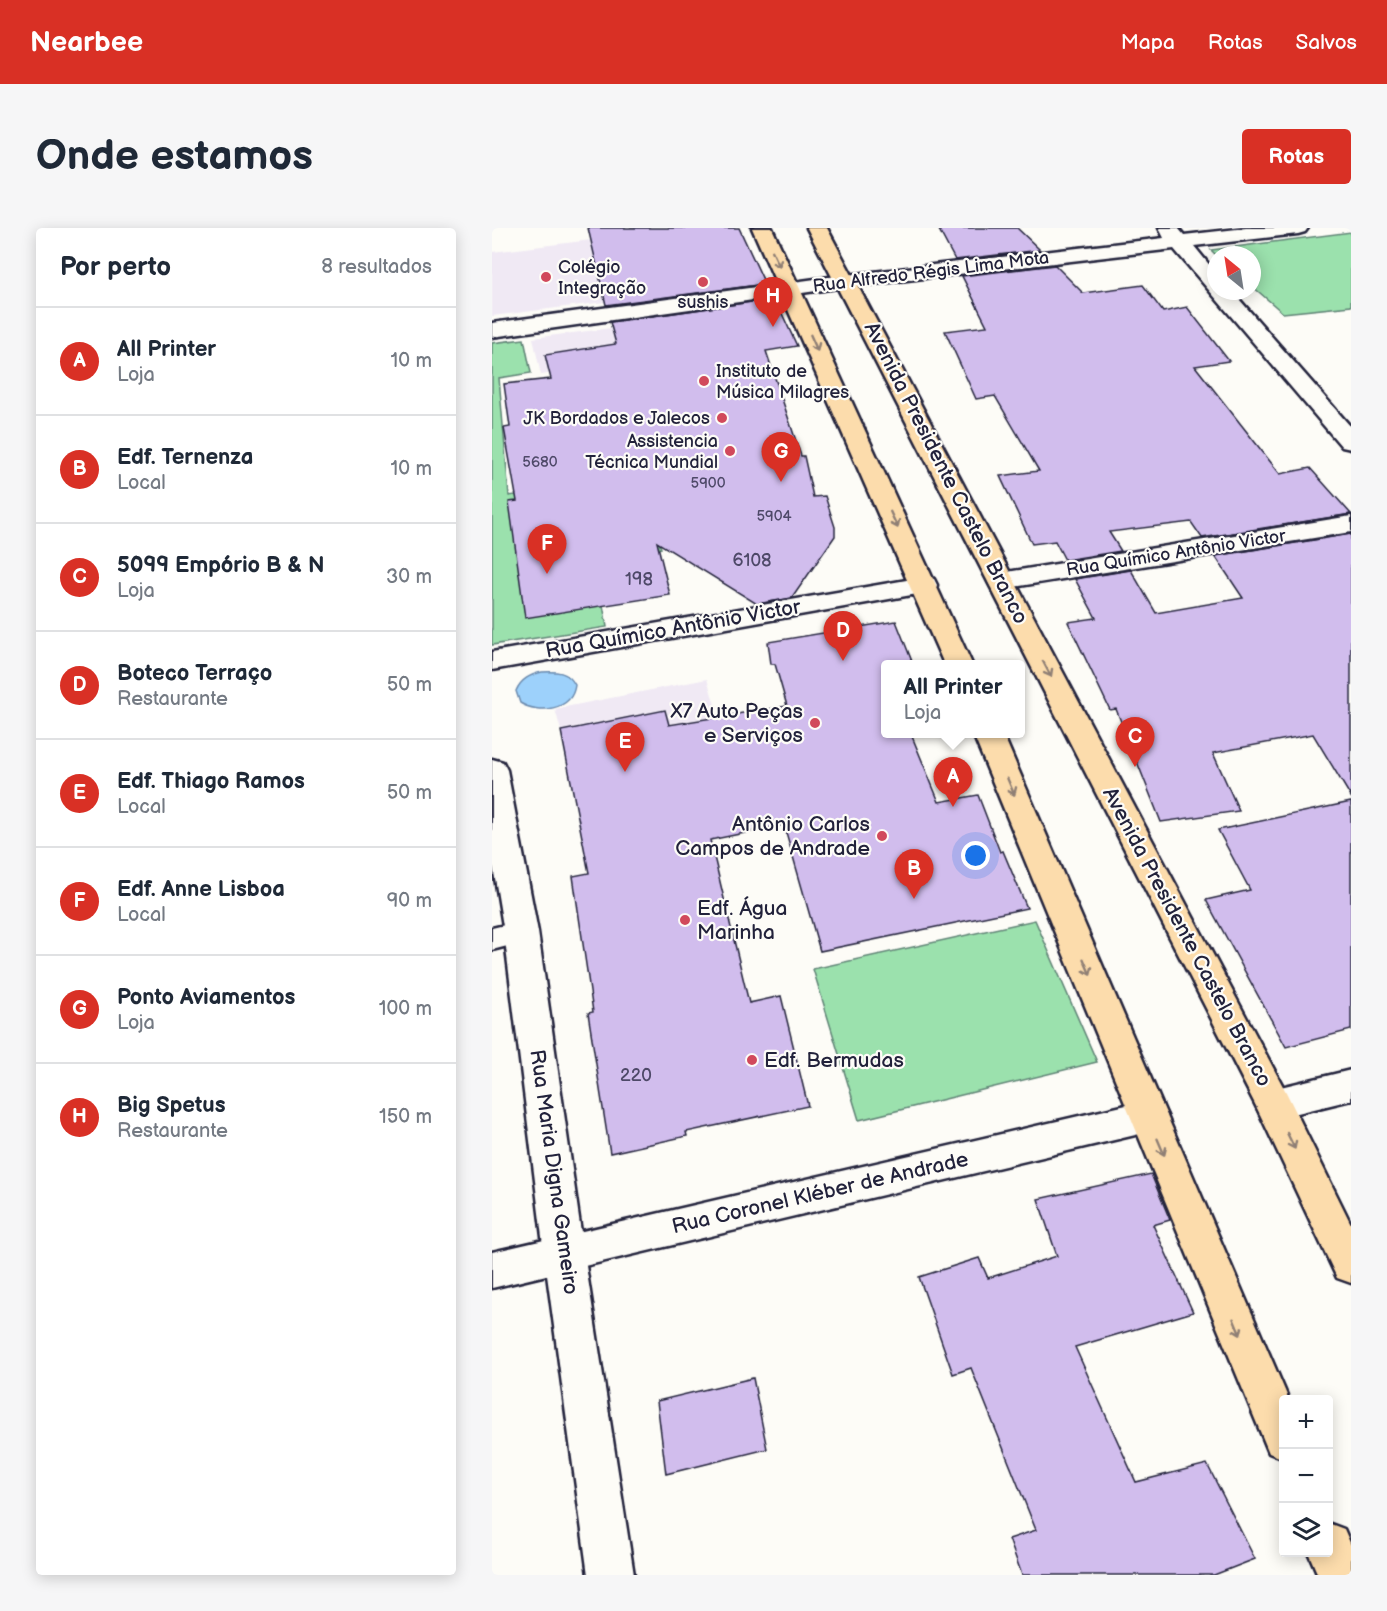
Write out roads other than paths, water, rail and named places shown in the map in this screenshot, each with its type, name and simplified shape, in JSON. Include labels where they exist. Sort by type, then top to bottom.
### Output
[{"type":"main road","points":[[762,228],[956,660]]},
{"type":"main road","name":"Avenida Presidente Castelo Branco","points":[[817,228],[1273,1102],[1351,1265]]},
{"type":"main road","points":[[990,738],[1279,1426]]},
{"type":"main road","points":[[1333,1555],[1341,1575]]},
{"type":"street","name":"Rua Alfredo Régis Lima Mota","points":[[492,330],[1173,236],[1298,228]]},
{"type":"street","points":[[1173,236],[1207,276]]},
{"type":"street","points":[[1228,300],[1351,442]]},
{"type":"street","name":"Rua Químico Antônio Victor","points":[[1001,581],[1351,524]]},
{"type":"street","name":"Rua Químico Antônio Victor","points":[[492,661],[924,585]]},
{"type":"street","name":"Rua Maria Digna Gameiro","points":[[492,770],[507,936],[564,1253],[611,1575]]},
{"type":"street","points":[[1273,1102],[1351,1085]]},
{"type":"street","name":"Rua Coronel Kléber de Andrade","points":[[492,1270],[1148,1116]]},
{"type":"water","points":[[542,672],[565,674],[572,680],[575,685],[573,694],[568,700],[561,705],[545,709],[520,703],[516,691],[520,683]]},
{"type":"place","name":"Colégio Integração","points":[[546,277]]},
{"type":"place","name":"sushis","points":[[703,282]]},
{"type":"place","name":"Big Spetus","points":[[773,327]]},
{"type":"place","name":"Instituto de Música Milagres","points":[[704,381]]},
{"type":"place","name":"JK Bordados e Jalecos","points":[[722,418]]},
{"type":"place","name":"Assistencia Técnica Mundial","points":[[730,451]]},
{"type":"place","name":"Ponto Aviamentos","points":[[781,482]]},
{"type":"place","name":"Edf. Anne Lisboa","points":[[547,574]]},
{"type":"place","name":"Boteco Terraço","points":[[843,661]]},
{"type":"place","name":"X7 Auto Peças e Serviços","points":[[815,723]]},
{"type":"place","name":"5099 Empório B & N","points":[[1135,767]]},
{"type":"place","name":"Edf. Thiago Ramos","points":[[625,772]]},
{"type":"place","name":"All Printer","points":[[953,807]]},
{"type":"place","name":"Antônio Carlos Campos de Andrade","points":[[882,836]]},
{"type":"place","name":"Edf. Ternenza","points":[[914,899]]},
{"type":"place","name":"Edf. Água Marinha","points":[[685,920]]},
{"type":"place","name":"Edf. Bermudas","points":[[752,1060]]}]
